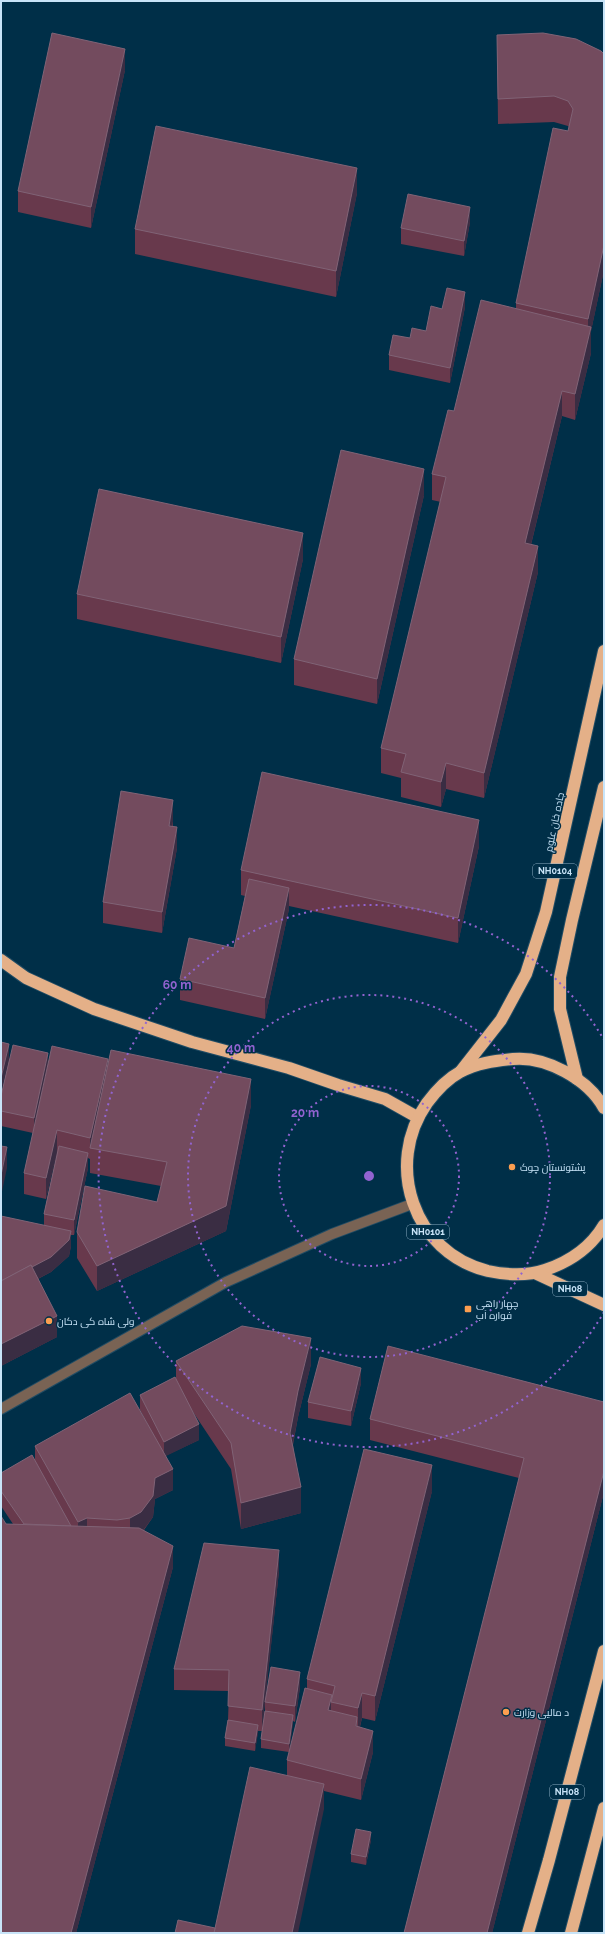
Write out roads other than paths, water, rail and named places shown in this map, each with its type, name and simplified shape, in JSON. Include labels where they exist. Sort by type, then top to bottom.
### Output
[{"type":"highway","name":"جادہ خان علوم","points":[[460,1072],[500,1020],[526,974],[546,912],[604,651]]},
{"type":"highway","name":"NH0104","points":[[577,1079],[560,1009],[560,977],[604,787]]},
{"type":"highway","points":[[1,960],[26,978],[94,1009],[192,1042],[289,1068],[385,1099],[417,1117]]},
{"type":"highway","name":"NH0101","points":[[604,1108],[600,1101],[577,1079],[550,1064],[520,1058],[489,1061],[460,1072],[436,1092],[417,1117],[408,1146],[406,1177],[412,1204],[427,1231],[448,1253],[475,1268],[505,1275],[535,1273],[560,1265],[582,1251],[600,1233],[604,1225]]},
{"type":"highway","name":"NH08","points":[[535,1273],[604,1305]]},
{"type":"highway","name":"NH08","points":[[528,1933],[550,1860],[604,1650]]},
{"type":"highway","points":[[571,1933],[604,1808]]},
{"type":"street","points":[[1,1409],[226,1282],[332,1234],[412,1204]]},
{"type":"place","name":"پشتونستان چوک","points":[[512,1167]]},
{"type":"place","name":"چهار راهی فواره آب","points":[[468,1309]]},
{"type":"place","name":"ولی شاہ کی دکان","points":[[49,1321]]},
{"type":"place","name":"د مالیی وزارت","points":[[506,1712]]}]
